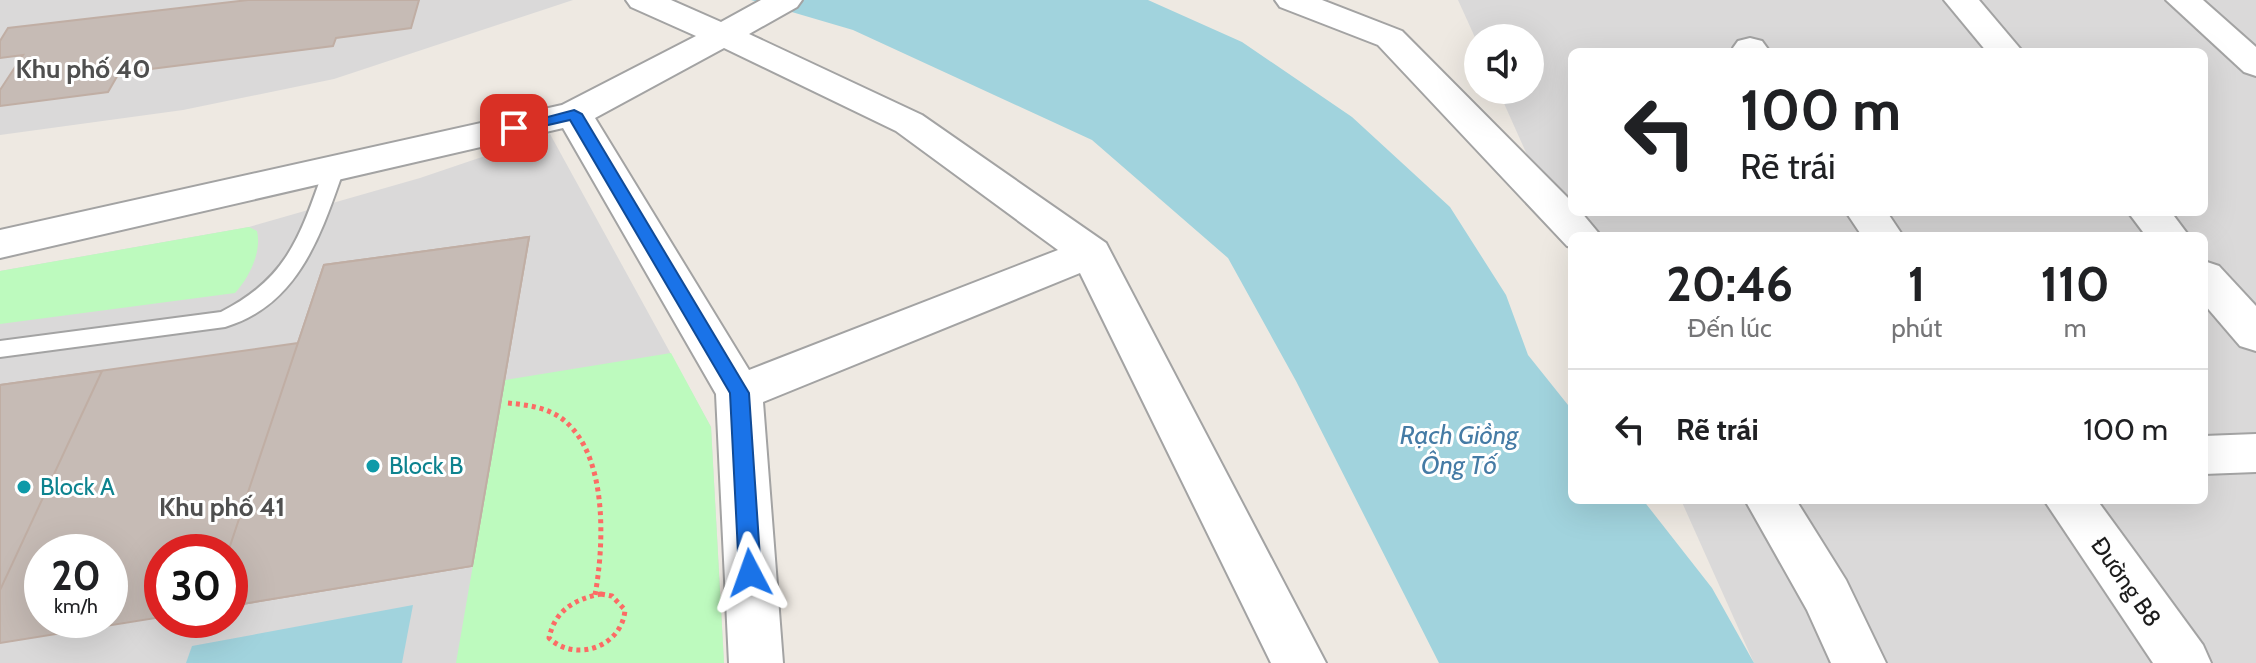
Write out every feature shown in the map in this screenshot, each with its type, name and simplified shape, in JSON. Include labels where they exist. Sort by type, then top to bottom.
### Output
[{"type":"street","points":[[643,0],[909,123],[1091,253],[1299,663]]},
{"type":"street","points":[[0,244],[574,114],[785,0]]},
{"type":"street","points":[[1292,0],[1390,38],[1577,232]]},
{"type":"street","points":[[1961,0],[2003,48]]},
{"type":"street","points":[[2183,0],[2256,65]]},
{"type":"street","points":[[574,114],[739,393],[756,663]]},
{"type":"street","points":[[2152,216],[2166,232]]},
{"type":"street","points":[[739,393],[1091,253]]},
{"type":"street","points":[[2208,281],[2256,335]]},
{"type":"street","points":[[2208,455],[2256,453]]},
{"type":"street","points":[[1772,504],[1827,596],[1859,663]]},
{"type":"street","name":"Đường B8","points":[[2072,504],[2184,663]]},
{"type":"lane","points":[[0,349],[225,319],[256,306],[282,284],[295,265],[334,169]]},
{"type":"path","points":[[508,403],[550,412],[570,425],[585,453],[603,526],[603,559],[595,595]]},
{"type":"path","points":[[559,656],[549,638],[557,617],[577,600],[595,595],[612,596],[620,602],[627,620],[617,642],[595,657]]},
{"type":"shaded area","points":[[0,0],[573,0],[334,79],[183,110],[0,135]]},
{"type":"shaded area","points":[[1458,0],[2256,0],[2256,663],[1754,663],[1683,504],[2208,504],[2208,232],[1568,232],[1568,246],[1504,104],[1544,104],[1544,24],[1469,24]]},
{"type":"shaded area","points":[[550,134],[711,427],[724,663],[0,663],[0,271],[249,227],[420,178]]},
{"type":"green space","points":[[249,227],[257,231],[258,247],[245,280],[235,293],[0,324],[0,271]]},
{"type":"green space","points":[[671,353],[711,427],[724,663],[456,663],[505,380]]},
{"type":"water","name":"Rạch Giồng Ông Tố","points":[[751,0],[1148,0],[1242,42],[1352,117],[1450,207],[1506,295],[1528,355],[1568,405],[1568,504],[1646,504],[1712,588],[1754,663],[1439,663],[1296,381],[1228,258],[1092,140],[853,30]]},
{"type":"water","points":[[413,605],[402,663],[186,663],[192,646]]},
{"type":"building","points":[[248,0],[419,0],[411,28],[336,38],[333,46],[119,73],[108,92],[0,106],[0,90],[23,55],[0,58],[0,41],[8,28]]},
{"type":"building","name":"Block B","points":[[529,237],[472,566],[248,603],[248,534],[144,534],[144,620],[128,622],[128,534],[24,534],[24,638],[31,638],[0,643],[0,385],[298,343],[324,265]]},
{"type":"building","name":"Block B","points":[[529,237],[472,566],[248,603],[248,534],[234,534],[324,265]]},
{"type":"building","name":"Block A","points":[[102,371],[0,590],[0,385]]},
{"type":"place","name":"Block B","points":[[373,466]]},
{"type":"place","name":"Block A","points":[[24,487]]},
{"type":"district","name":"Khu phố 40","points":[[83,69]]},
{"type":"district","name":"Khu phố 41","points":[[222,507]]},
{"type":"route","points":[[514,128],[574,114],[739,393],[750,573]]}]
